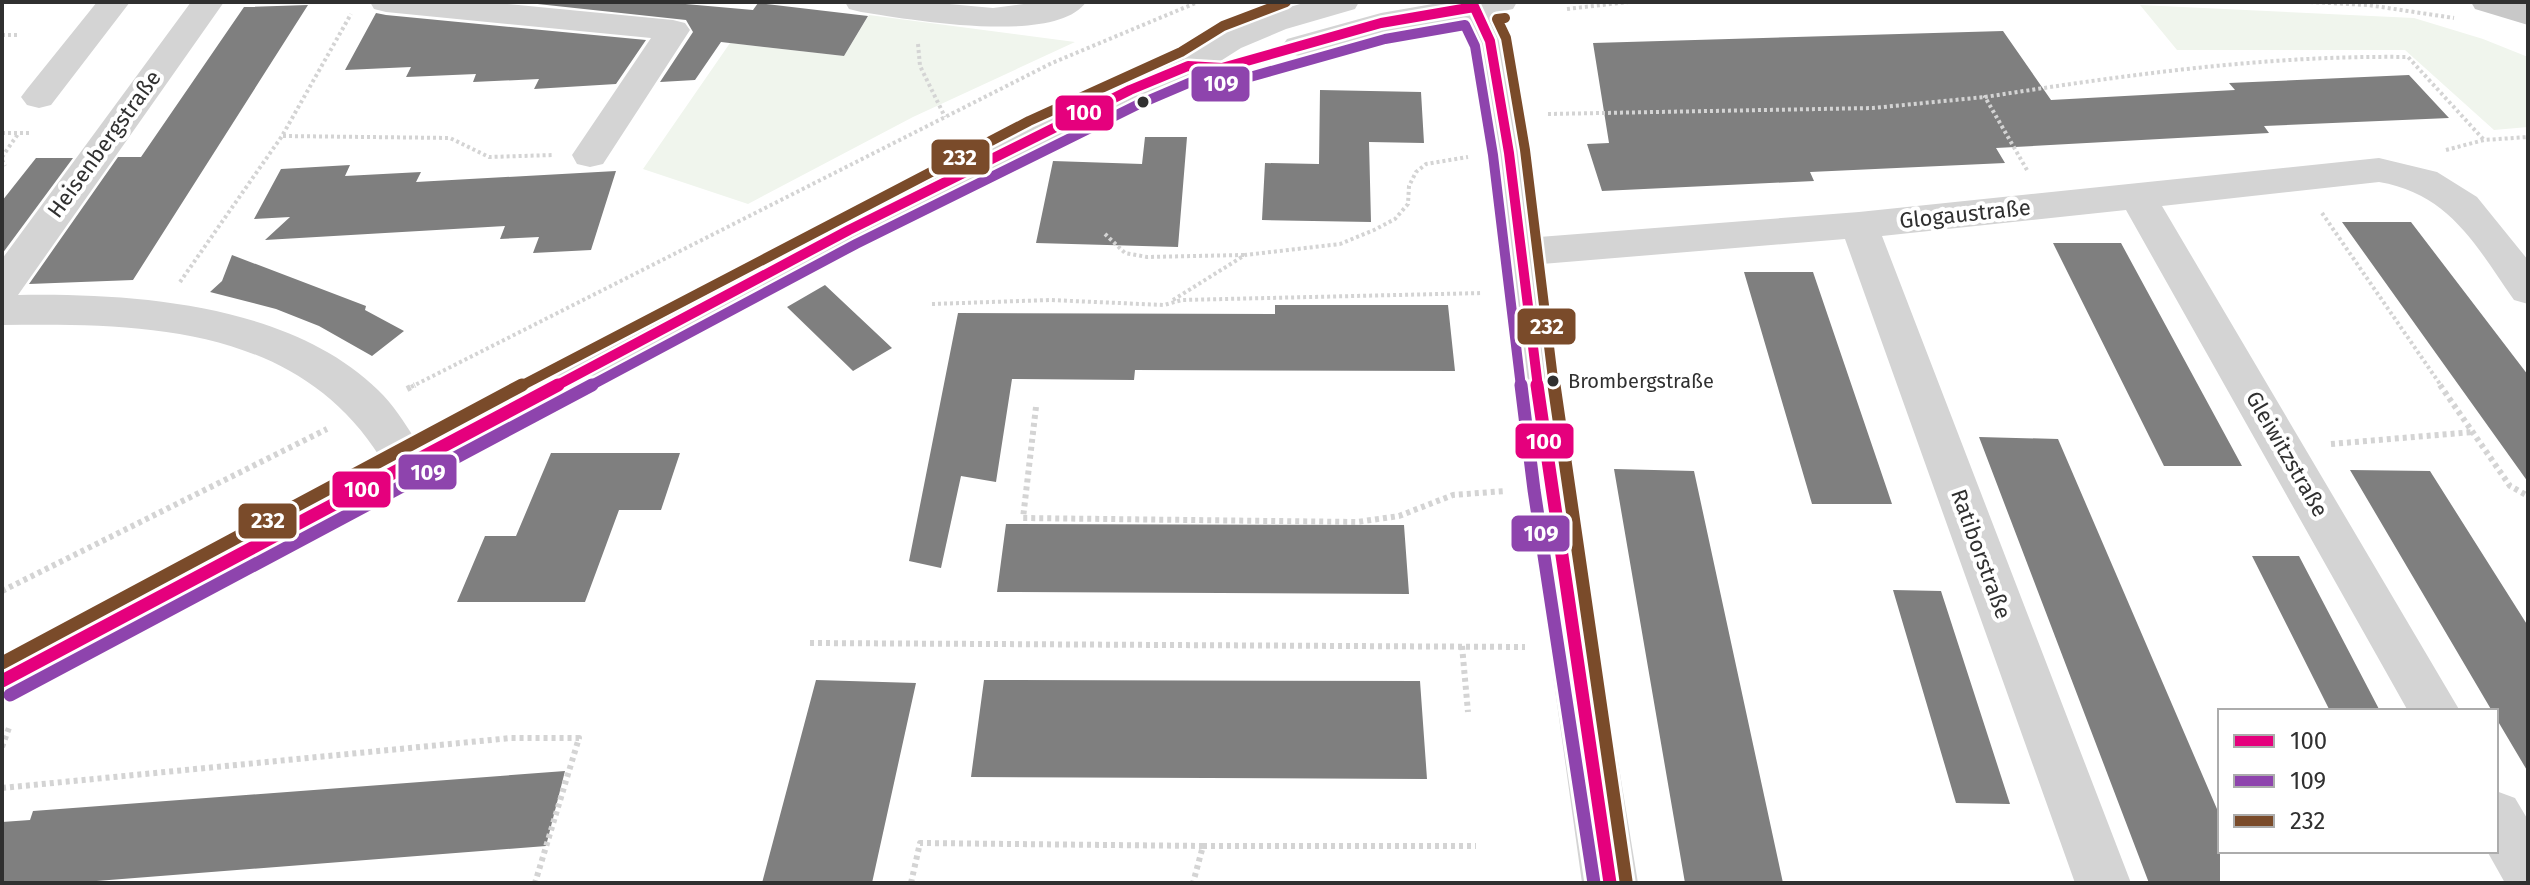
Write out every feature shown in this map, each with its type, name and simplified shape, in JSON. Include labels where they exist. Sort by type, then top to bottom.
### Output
[{"type":"main road","points":[[2474,11],[2528,15]]},
{"type":"street","points":[[39,97],[114,2]]},
{"type":"street","name":"Heisenbergstraße","points":[[2,288],[208,2]]},
{"type":"street","points":[[386,2],[673,30],[590,155]]},
{"type":"street","points":[[861,2],[988,19],[1048,12],[1070,2]]},
{"type":"street","points":[[2,681],[407,463],[1048,129],[1188,66],[1252,32],[1343,2]]},
{"type":"street","points":[[1188,66],[1222,68],[1381,23],[1483,4],[1509,153],[1550,488],[1610,883]]},
{"type":"street","name":"Glogaustraße","points":[[1524,272],[1859,225],[2138,197],[2337,172],[2379,170],[2408,175],[2439,187],[2457,201],[2528,290]]},
{"type":"street","name":"Gleiwitzstraße","points":[[2138,197],[2434,709]]},
{"type":"street","name":"Ratiborstraße","points":[[1859,225],[2103,883]]},
{"type":"street","points":[[2,310],[104,308],[156,314],[235,330],[277,346],[319,369],[369,408],[407,463]]},
{"type":"street","points":[[2498,819],[2528,871]]},
{"type":"path","points":[[156,314],[219,230],[282,136],[342,34],[356,2]]},
{"type":"path","points":[[2,591],[1052,63],[1198,2]]},
{"type":"path","points":[[1567,9],[1628,2]]},
{"type":"path","points":[[2310,2],[2474,11]]},
{"type":"path","points":[[916,9],[920,66],[945,117]]},
{"type":"path","points":[[2,35],[18,35]]},
{"type":"path","points":[[1548,114],[1873,108],[1985,97],[2093,80],[2248,63],[2378,56],[2408,57],[2484,140]]},
{"type":"path","points":[[1985,97],[2048,206]]},
{"type":"path","points":[[3,161],[19,133]]},
{"type":"path","points":[[282,136],[450,138],[489,157],[590,155]]},
{"type":"path","points":[[2495,139],[2528,137]]},
{"type":"path","points":[[1105,234],[1125,253],[1147,257],[1245,255],[1340,244],[1395,219],[1408,204],[1409,186],[1416,172],[1426,164],[1509,153]]},
{"type":"path","points":[[2319,208],[2510,486],[2528,496]]},
{"type":"path","points":[[1164,305],[1245,255]]},
{"type":"path","points":[[932,304],[1050,300],[1164,305],[1182,300],[1524,272]]},
{"type":"path","points":[[1036,407],[1023,518],[1357,522],[1399,516],[1453,495],[1550,488]]},
{"type":"path","points":[[2334,444],[2474,432]]},
{"type":"path","points":[[810,643],[1573,647]]},
{"type":"path","points":[[1462,646],[1468,712]]},
{"type":"path","points":[[2,788],[511,738],[579,738],[535,883]]},
{"type":"path","points":[[911,883],[920,843],[1476,846]]},
{"type":"path","points":[[1193,883],[1203,846]]},
{"type":"shaded area","points":[[2140,5],[2414,18],[2483,39],[2528,57],[2528,127],[2494,130],[2405,50],[2177,50]]},
{"type":"shaded area","points":[[869,15],[1075,42],[913,117],[748,204],[643,169],[730,43],[844,56]]},
{"type":"building","points":[[519,2],[663,2],[753,10],[758,3],[868,16],[844,56],[721,42],[695,80],[660,82],[693,32],[686,20]]},
{"type":"building","points":[[308,5],[133,280],[29,284],[118,157],[141,157],[244,7]]},
{"type":"building","points":[[376,13],[646,40],[616,84],[534,89],[539,79],[473,82],[476,74],[406,77],[411,67],[345,70]]},
{"type":"building","points":[[2003,31],[2051,100],[2235,90],[2229,83],[2409,75],[2449,118],[2264,126],[2269,133],[1996,148],[2005,163],[1810,172],[1814,181],[1602,191],[1587,144],[1609,143],[1593,43]]},
{"type":"building","points":[[1320,90],[1421,92],[1424,143],[1369,142],[1371,222],[1262,220],[1265,163],[1319,164]]},
{"type":"building","points":[[1145,137],[1187,137],[1178,247],[1036,243],[1053,161],[1142,164]]},
{"type":"building","points":[[36,158],[73,158],[2,254],[2,201]]},
{"type":"building","points":[[350,165],[345,176],[421,172],[416,182],[616,171],[591,250],[533,253],[539,237],[500,239],[505,226],[265,240],[290,217],[254,219],[281,169]]},
{"type":"building","points":[[2342,222],[2411,222],[2528,375],[2528,482]]},
{"type":"building","points":[[2053,243],[2121,243],[2242,466],[2164,466]]},
{"type":"building","points":[[232,255],[366,306],[365,310],[404,331],[372,356],[319,326],[276,309],[210,292],[222,281]]},
{"type":"building","points":[[1744,272],[1813,272],[1892,504],[1812,504]]},
{"type":"building","points":[[825,285],[892,348],[853,371],[787,307]]},
{"type":"building","points":[[1275,305],[1448,305],[1455,371],[1135,370],[1134,380],[1012,379],[996,482],[961,476],[941,568],[909,561],[958,313],[1275,314]]},
{"type":"building","points":[[1979,437],[2058,439],[2218,811],[2220,883],[2149,883]]},
{"type":"building","points":[[551,453],[680,453],[661,510],[619,510],[585,602],[457,602],[485,536],[516,536]]},
{"type":"building","points":[[1614,469],[1694,471],[1783,883],[1685,883]]},
{"type":"building","points":[[2350,470],[2430,471],[2528,626],[2528,772],[2498,721],[2498,709],[2491,709]]},
{"type":"building","points":[[1006,524],[1404,525],[1409,594],[997,592]]},
{"type":"building","points":[[2252,556],[2299,556],[2379,709],[2329,709]]},
{"type":"building","points":[[1893,590],[1941,591],[2010,804],[1956,803]]},
{"type":"building","points":[[816,680],[916,683],[872,883],[762,883]]},
{"type":"building","points":[[984,680],[1420,681],[1427,779],[971,777]]},
{"type":"building","points":[[565,771],[546,846],[71,883],[2,883],[2,822],[30,820],[33,811]]},
{"type":"transit line","name":"232","points":[[2,663],[476,409],[1029,121],[1181,52],[1223,26],[1286,2]]},
{"type":"transit line","name":"100","points":[[1472,2],[1490,41],[1509,153],[1550,488],[1610,883]]},
{"type":"transit line","name":"100","points":[[2,681],[849,230],[1130,90],[1188,66],[1222,68],[1381,23],[1474,7]]},
{"type":"transit line","name":"232","points":[[1505,18],[1497,19],[1506,38],[1525,150],[1566,486],[1626,881]]},
{"type":"transit line","name":"109","points":[[10,695],[856,244],[1137,105],[1191,82],[1225,84],[1385,39],[1465,25],[1475,46],[1493,155],[1534,490],[1594,883]]},
{"type":"place","name":"Brombergstraße","points":[[1553,381]]}]
